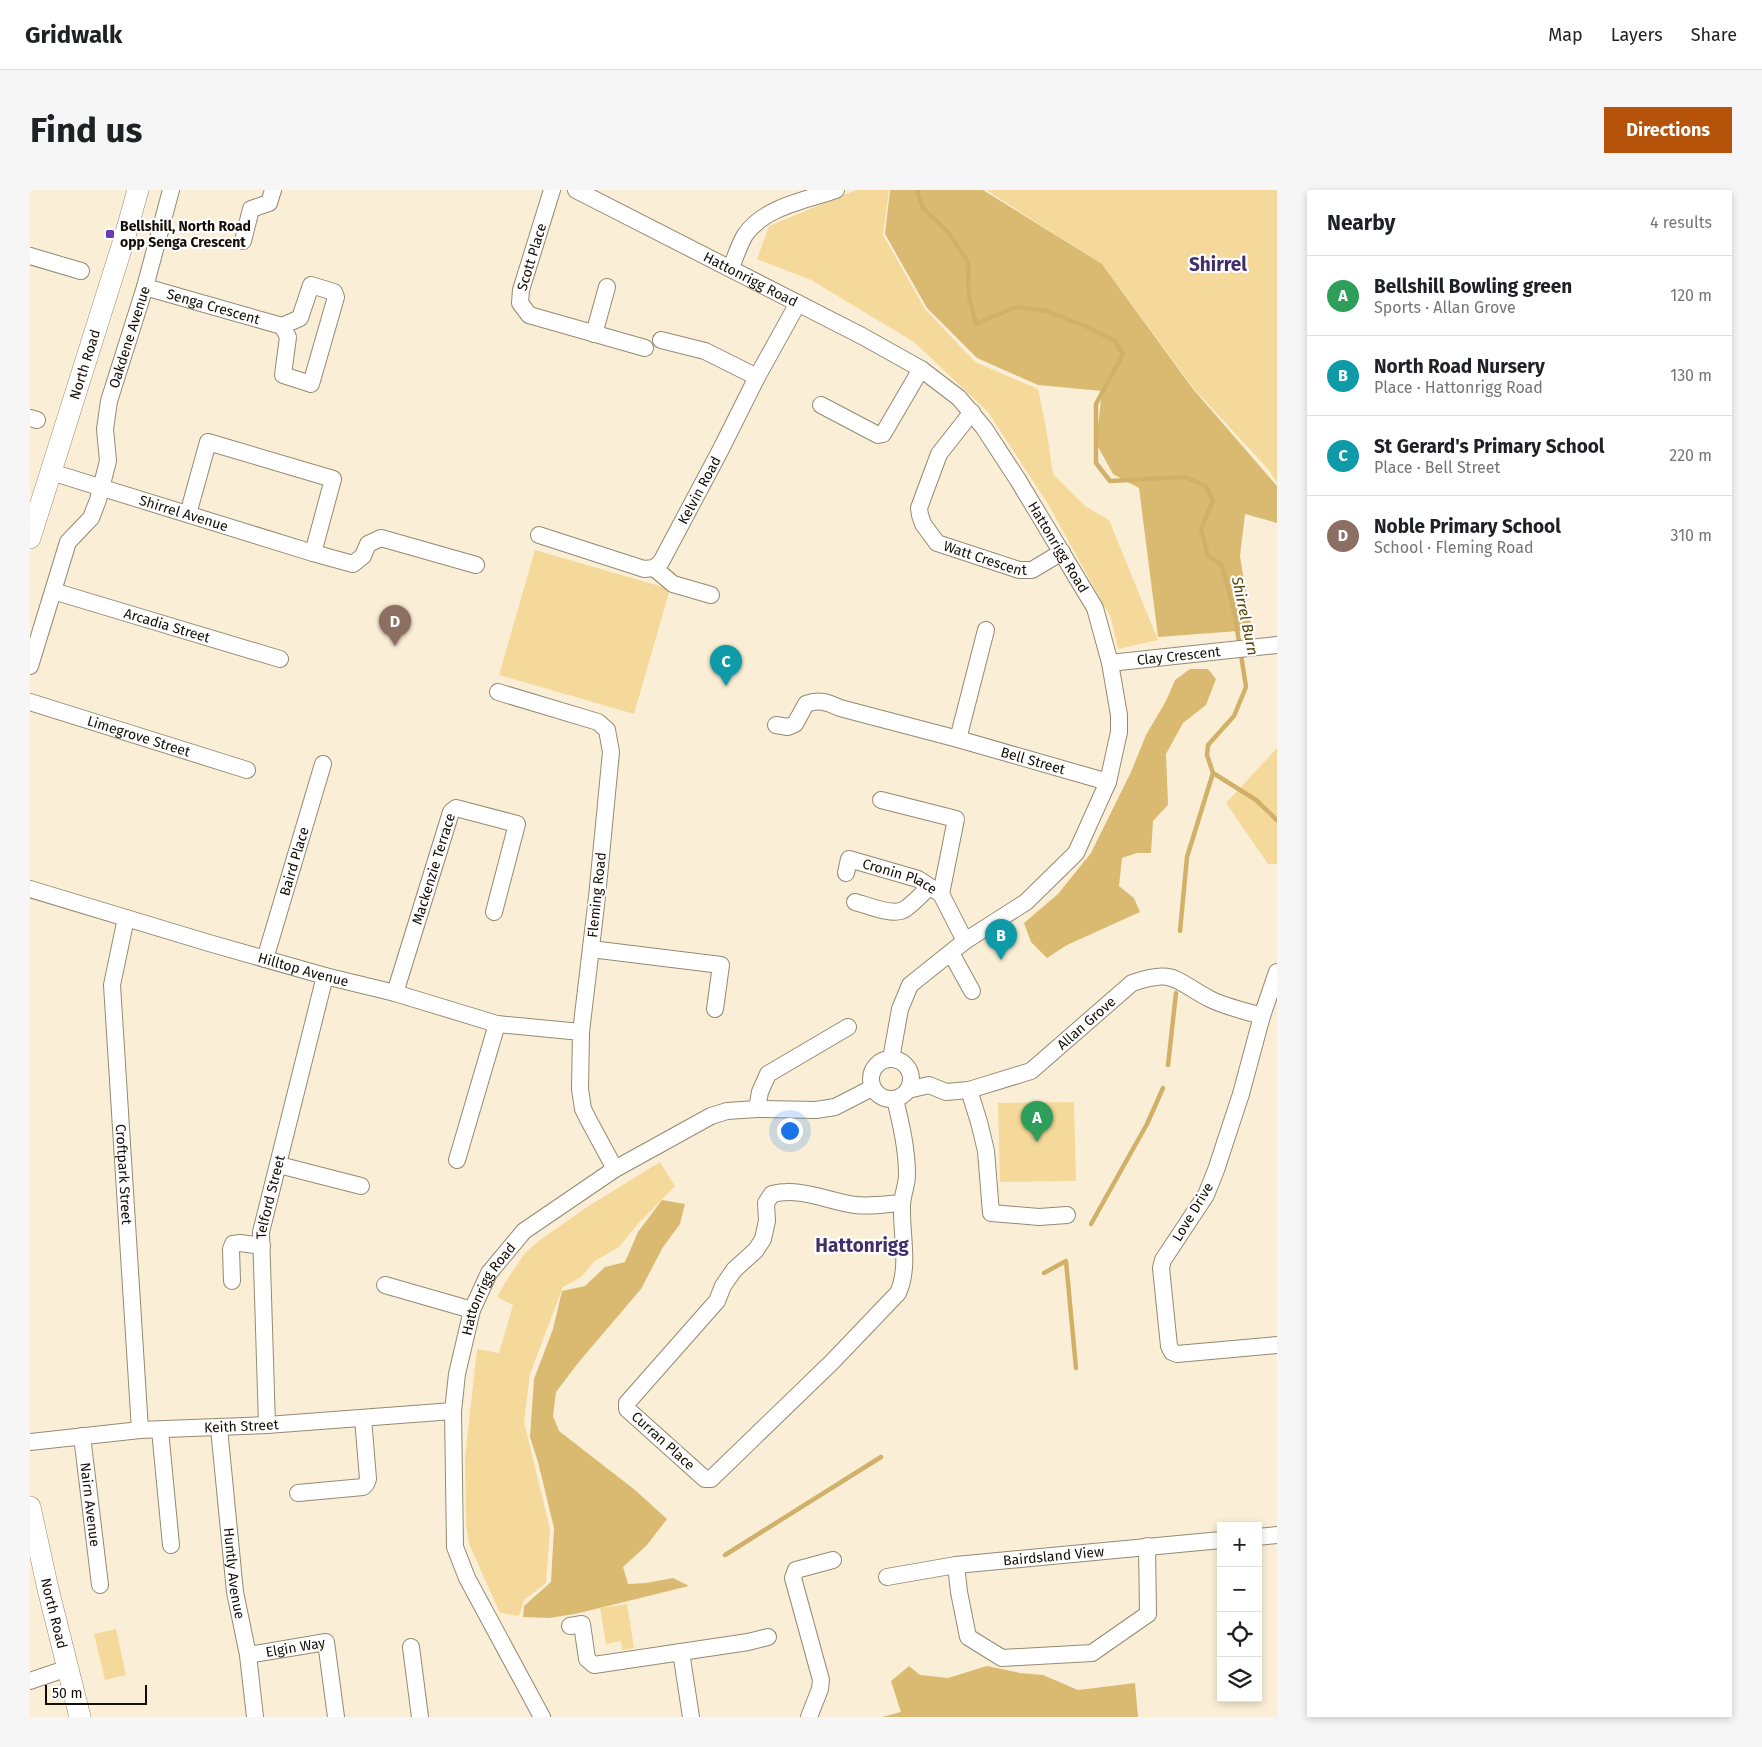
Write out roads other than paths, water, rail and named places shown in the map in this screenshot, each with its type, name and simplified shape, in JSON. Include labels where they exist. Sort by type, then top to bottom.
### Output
[{"type":"main road","name":"North Road","points":[[30,538],[138,190]]},
{"type":"main road","name":"North Road","points":[[30,1507],[80,1717]]},
{"type":"street","name":"Oakdene Avenue","points":[[30,666],[68,542],[91,518],[102,486],[108,461],[105,429],[109,401],[145,287],[171,190]]},
{"type":"street","points":[[243,241],[251,209],[269,203],[273,190]]},
{"type":"street","name":"Scott Place","points":[[552,190],[521,290],[520,303],[529,315],[645,348]]},
{"type":"street","name":"Hattonrigg Road","points":[[576,190],[798,302],[921,370],[959,398],[972,412],[1018,480],[1095,608],[1110,663],[1120,715],[1119,732],[1108,782],[1076,853],[1026,902],[965,941],[910,985],[900,1009],[891,1059]]},
{"type":"street","points":[[731,268],[745,235],[757,223],[770,214],[836,190]]},
{"type":"street","points":[[30,256],[81,271]]},
{"type":"street","points":[[311,286],[334,292],[336,297],[311,384],[283,375],[288,337],[282,326],[300,318],[311,286]]},
{"type":"street","name":"Senga Crescent","points":[[145,287],[282,326]]},
{"type":"street","points":[[594,334],[607,287]]},
{"type":"street","name":"Kelvin Road","points":[[654,568],[661,562],[798,302]]},
{"type":"street","points":[[660,340],[705,352],[757,377]]},
{"type":"street","points":[[821,405],[878,435],[883,434],[921,370]]},
{"type":"street","name":"Watt Crescent","points":[[972,412],[938,454],[919,508],[923,524],[937,543],[1019,570],[1032,570],[1062,552]]},
{"type":"street","points":[[188,514],[208,442],[333,479],[315,553]]},
{"type":"street","name":"Shirrel Avenue","points":[[51,472],[353,564],[363,556],[368,544],[381,538],[476,565]]},
{"type":"street","points":[[539,535],[644,569],[654,568],[673,584],[711,595]]},
{"type":"street","name":"Arcadia Street","points":[[53,592],[280,659]]},
{"type":"street","points":[[958,738],[986,630]]},
{"type":"street","name":"Clay Crescent","points":[[1110,663],[1277,645]]},
{"type":"street","name":"Fleming Road","points":[[498,692],[598,722],[607,730],[611,752],[581,1032],[580,1089],[583,1108],[615,1169]]},
{"type":"street","name":"Bell Street","points":[[776,725],[788,727],[795,724],[806,704],[814,700],[824,701],[840,708],[958,738],[1108,782]]},
{"type":"street","name":"Limegrove Street","points":[[30,702],[247,770]]},
{"type":"street","name":"Baird Place","points":[[265,959],[323,764]]},
{"type":"street","points":[[854,902],[891,912],[900,912],[935,891],[956,819],[881,800]]},
{"type":"street","name":"Mackenzie Terrace","points":[[395,993],[452,812],[456,808],[517,824],[494,912]]},
{"type":"street","name":"Cronin Place","points":[[846,873],[849,859],[918,879],[935,891],[965,941]]},
{"type":"street","name":"Hilltop Avenue","points":[[30,889],[265,959],[395,993],[498,1024],[581,1032]]},
{"type":"street","name":"Croftpark Street","points":[[126,918],[112,985],[140,1430]]},
{"type":"street","points":[[591,949],[721,965],[715,1010]]},
{"type":"street","points":[[951,952],[972,991]]},
{"type":"street","name":"Love Drive","points":[[1277,972],[1262,1016],[1241,1094],[1216,1170],[1206,1195],[1163,1260],[1161,1268],[1169,1346],[1172,1352],[1177,1354],[1277,1345]]},
{"type":"street","name":"Telford Street","points":[[267,1426],[261,1232],[325,976]]},
{"type":"street","name":"Allan Grove","points":[[901,1094],[928,1085],[946,1092],[969,1090],[1031,1071],[1132,983],[1151,976],[1171,976],[1212,1000],[1262,1016]]},
{"type":"street","points":[[457,1160],[498,1024]]},
{"type":"street","points":[[757,1109],[760,1092],[768,1074],[848,1027]]},
{"type":"street","points":[[891,1059],[902,1063],[910,1074],[910,1082],[901,1094],[884,1098],[878,1095],[872,1088],[870,1081],[873,1070],[878,1064],[891,1059]]},
{"type":"street","name":"Hattonrigg Road","points":[[542,1717],[471,1586],[455,1548],[453,1411],[457,1374],[472,1310],[489,1273],[524,1231],[615,1169],[711,1116],[727,1111],[757,1109],[816,1110],[836,1107],[872,1088]]},
{"type":"street","points":[[969,1090],[986,1151],[991,1213],[1039,1217],[1067,1215]]},
{"type":"street","name":"Curran Place","points":[[901,1094],[907,1174],[902,1203],[904,1268],[902,1283],[898,1293],[832,1362],[711,1479],[705,1479],[627,1409],[627,1403],[716,1301],[734,1270],[756,1250],[763,1239],[767,1221],[766,1204],[772,1194],[783,1191],[810,1194],[858,1206],[902,1203]]},
{"type":"street","points":[[279,1164],[361,1186]]},
{"type":"street","points":[[232,1281],[231,1248],[233,1244],[262,1246]]},
{"type":"street","points":[[385,1284],[472,1310]]},
{"type":"street","name":"Keith Street","points":[[30,1442],[140,1430],[267,1426],[453,1411]]},
{"type":"street","points":[[298,1493],[363,1487],[366,1484],[368,1478],[363,1418]]},
{"type":"street","name":"Huntly Avenue","points":[[219,1428],[235,1592],[248,1655],[255,1717]]},
{"type":"street","points":[[160,1430],[171,1545]]},
{"type":"street","name":"Nairn Avenue","points":[[82,1436],[96,1577]]},
{"type":"street","points":[[1262,1536],[1277,1535]]},
{"type":"street","name":"Bairdsland View","points":[[887,1577],[956,1565],[1217,1540]]},
{"type":"street","points":[[956,1565],[959,1592],[968,1636],[1002,1658],[1092,1653],[1148,1614],[1147,1546]]},
{"type":"street","points":[[809,1717],[820,1689],[821,1680],[793,1578],[796,1570],[833,1560]]},
{"type":"street","points":[[570,1626],[582,1624],[587,1659],[594,1665],[748,1642],[768,1637]]},
{"type":"street","name":"Elgin Way","points":[[248,1655],[326,1642],[336,1717]]},
{"type":"street","points":[[411,1648],[420,1717]]},
{"type":"street","points":[[680,1652],[691,1717]]},
{"type":"street","points":[[30,1681],[68,1668]]},
{"type":"waterway","name":"Shirrel Burn","points":[[917,190],[923,208],[948,232],[968,262],[969,298],[976,324],[1016,307],[1047,311],[1087,327],[1115,341],[1123,354],[1096,404],[1096,463],[1110,481],[1185,477],[1206,486],[1213,501],[1201,529],[1208,556],[1222,565],[1235,616],[1246,687],[1234,716],[1208,745],[1207,755],[1213,773],[1256,800],[1277,820]]},
{"type":"waterway","points":[[1180,931],[1187,857],[1213,773]]},
{"type":"waterway","points":[[1168,1065],[1176,993]]},
{"type":"waterway","points":[[1091,1224],[1147,1124],[1163,1088]]},
{"type":"waterway","points":[[1044,1273],[1066,1261],[1076,1368]]},
{"type":"waterway","points":[[725,1555],[881,1457]]},
{"type":"place","name":"Bellshill, North Road opp Senga Crescent","points":[[110,234]]},
{"type":"place","name":"Noble Primary School","points":[[395,646]]},
{"type":"place","name":"St Gerard's Primary School","points":[[726,686]]},
{"type":"place","name":"North Road Nursery","points":[[1001,960]]},
{"type":"place","name":"Bellshill Bowling green","points":[[1037,1142]]},
{"type":"district","name":"Shirrel","points":[[1218,264]]},
{"type":"district","name":"Hattonrigg","points":[[862,1245]]}]
